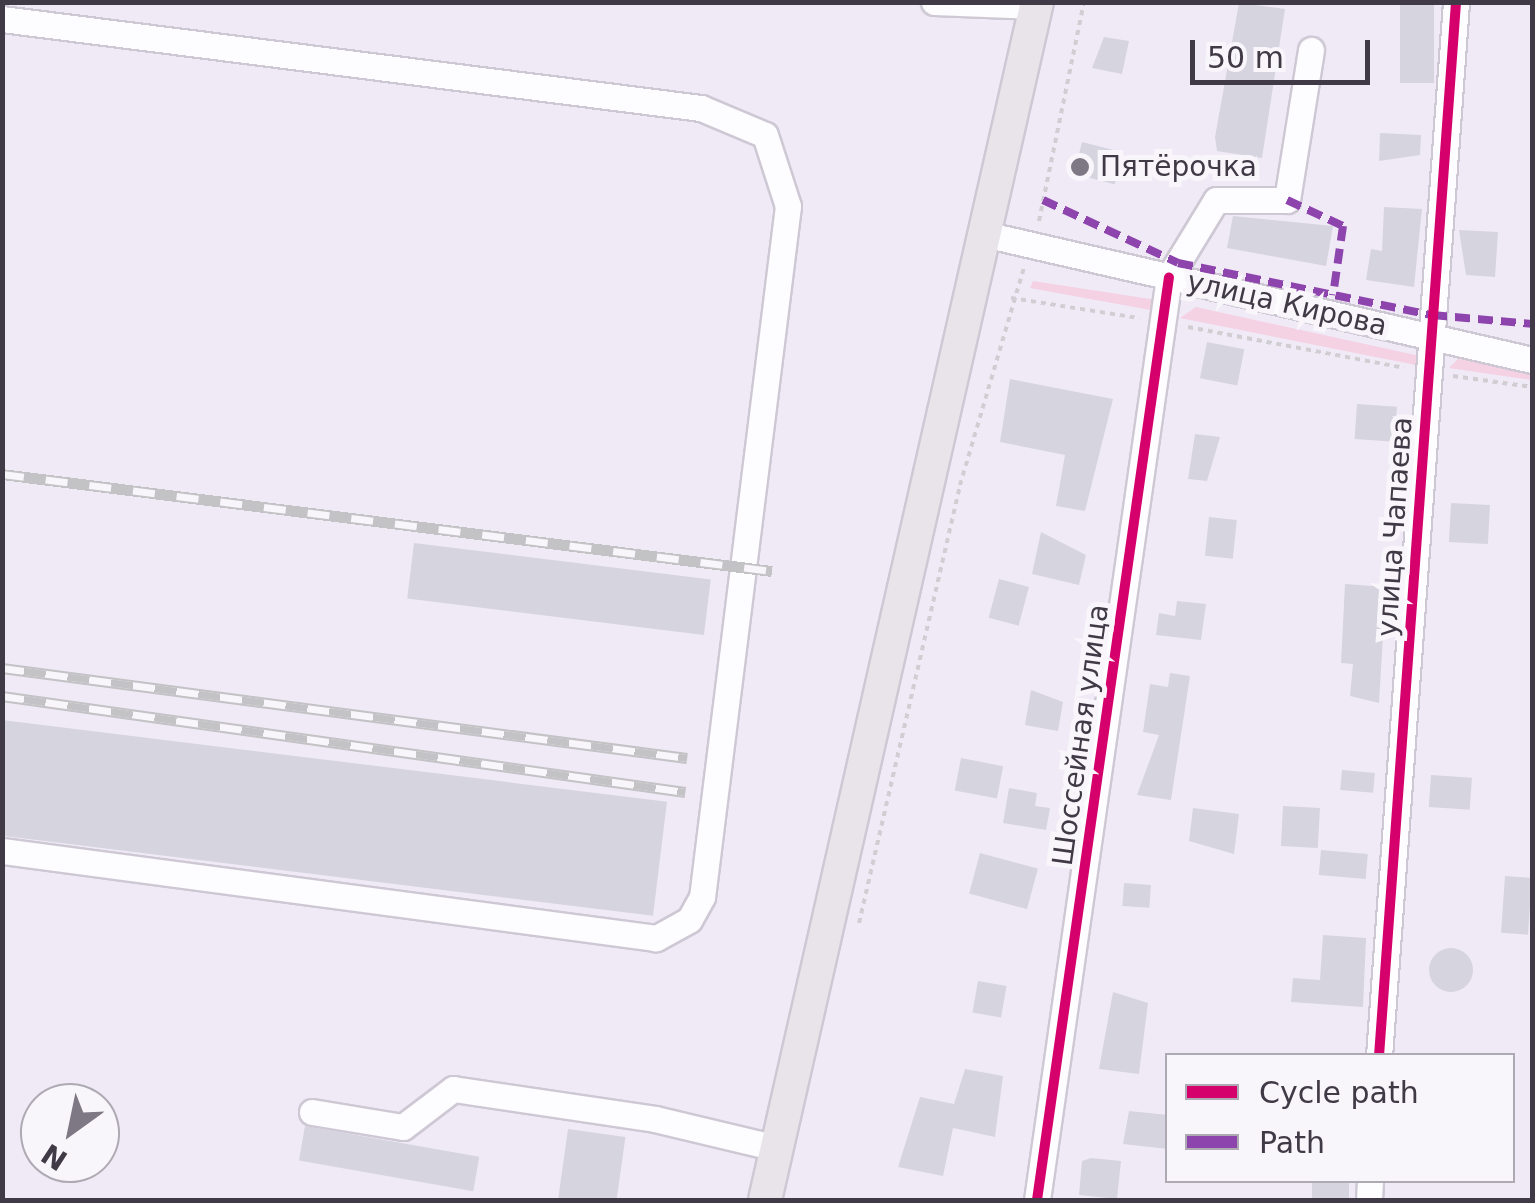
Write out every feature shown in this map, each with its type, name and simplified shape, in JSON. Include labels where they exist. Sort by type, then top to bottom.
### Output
[{"type":"main road","points":[[765,1200],[1036,4]]},
{"type":"street","points":[[934,2],[1036,4]]},
{"type":"street","name":"улица Чапаева","points":[[1379,1053],[1456,2]]},
{"type":"street","points":[[2,19],[701,108],[765,135],[788,206],[702,897],[689,920],[656,938],[2,851]]},
{"type":"street","points":[[1169,276],[1216,200],[1287,200],[1312,50]]},
{"type":"street","name":"улица Кирова","points":[[984,234],[1532,360]]},
{"type":"street","name":"Шоссейная улица","points":[[1038,1200],[1169,276]]},
{"type":"street","points":[[312,1112],[404,1126],[453,1089],[655,1118],[777,1148]]},
{"type":"path","points":[[858,930],[1011,298],[1034,245],[1084,2]]},
{"type":"path","points":[[1011,298],[1532,387]]},
{"type":"shaded area","points":[[1033,281],[1157,300],[1156,311],[1030,288]]},
{"type":"shaded area","points":[[1196,307],[1420,356],[1421,366],[1180,318]]},
{"type":"shaded area","points":[[1458,359],[1532,369],[1532,380],[1449,368]]},
{"type":"building","points":[[1400,2],[1434,2],[1434,83],[1400,83]]},
{"type":"building","points":[[1239,3],[1285,9],[1262,158],[1217,151],[1215,137]]},
{"type":"building","points":[[1104,37],[1129,41],[1122,74],[1092,68]]},
{"type":"building","points":[[1380,133],[1421,135],[1420,155],[1379,161]]},
{"type":"building","points":[[1082,142],[1123,152],[1115,184],[1074,174]]},
{"type":"building","points":[[1384,207],[1422,209],[1414,287],[1366,280],[1371,249],[1382,251]]},
{"type":"building","points":[[1233,216],[1333,226],[1326,266],[1227,248]]},
{"type":"building","points":[[1459,230],[1498,232],[1495,277],[1466,275]]},
{"type":"building","points":[[1207,342],[1244,349],[1237,386],[1200,378]]},
{"type":"building","points":[[1010,379],[1113,399],[1085,511],[1056,506],[1065,455],[1000,442]]},
{"type":"building","points":[[1357,404],[1397,407],[1394,442],[1355,439]]},
{"type":"building","points":[[1195,434],[1220,437],[1207,481],[1188,479]]},
{"type":"building","points":[[1451,503],[1490,505],[1488,544],[1449,542]]},
{"type":"building","points":[[1209,517],[1237,520],[1233,559],[1205,556]]},
{"type":"building","points":[[1041,532],[1086,555],[1079,585],[1032,574]]},
{"type":"building","points":[[414,543],[711,579],[704,635],[407,599]]},
{"type":"building","points":[[999,579],[1029,587],[1019,626],[989,618]]},
{"type":"building","points":[[1345,584],[1386,587],[1379,703],[1350,696],[1353,664],[1341,663]]},
{"type":"building","points":[[1177,601],[1206,604],[1201,640],[1156,635],[1159,613],[1175,616]]},
{"type":"building","points":[[1170,673],[1190,676],[1171,800],[1137,795],[1159,735],[1143,732],[1150,684],[1168,687]]},
{"type":"building","points":[[1031,690],[1063,702],[1058,731],[1025,725]]},
{"type":"building","points":[[2,720],[667,802],[653,916],[2,836]]},
{"type":"building","points":[[961,758],[1003,766],[997,799],[955,790]]},
{"type":"building","points":[[1342,770],[1375,773],[1373,793],[1340,790]]},
{"type":"building","points":[[1431,775],[1472,778],[1470,810],[1429,807]]},
{"type":"building","points":[[1009,788],[1037,793],[1035,806],[1050,808],[1046,830],[1003,823]]},
{"type":"building","points":[[1283,806],[1320,808],[1318,848],[1281,846]]},
{"type":"building","points":[[1193,808],[1239,814],[1234,854],[1189,841]]},
{"type":"building","points":[[1321,850],[1368,854],[1366,879],[1319,875]]},
{"type":"building","points":[[980,853],[1038,869],[1027,909],[969,894]]},
{"type":"building","points":[[1505,876],[1532,878],[1528,935],[1501,933]]},
{"type":"building","points":[[1124,883],[1151,885],[1149,908],[1122,906]]},
{"type":"building","points":[[1323,935],[1366,938],[1363,1007],[1291,1002],[1293,978],[1320,980]]},
{"type":"building","points":[[1451,948],[1467,954],[1473,970],[1467,986],[1451,992],[1435,986],[1429,970],[1435,954]]},
{"type":"building","points":[[978,981],[1007,986],[1001,1018],[972,1013]]},
{"type":"building","points":[[1113,992],[1148,1003],[1139,1074],[1099,1069]]},
{"type":"building","points":[[965,1069],[1003,1076],[995,1137],[953,1128],[943,1176],[898,1167],[920,1097],[954,1104]]},
{"type":"building","points":[[1129,1111],[1165,1115],[1165,1149],[1123,1144]]},
{"type":"building","points":[[305,1126],[479,1157],[473,1191],[299,1160]]},
{"type":"building","points":[[568,1129],[625,1137],[617,1200],[558,1200]]},
{"type":"building","points":[[1082,1161],[1121,1161],[1117,1199],[1079,1195]]},
{"type":"building","points":[[1312,1183],[1349,1183],[1349,1200],[1312,1200]]},
{"type":"railway","points":[[2,474],[772,571]]},
{"type":"railway","points":[[2,668],[687,758]]},
{"type":"railway","points":[[2,696],[685,792]]},
{"type":"marked path","points":[[1043,200],[1178,263],[1432,315],[1532,324]]},
{"type":"marked path","points":[[1287,200],[1343,226],[1333,295]]},
{"type":"cycle path","points":[[1379,1053],[1456,2]]},
{"type":"cycle path","points":[[1037,1200],[1169,277]]},
{"type":"place","name":"Пятёрочка","points":[[1080,167]]}]
